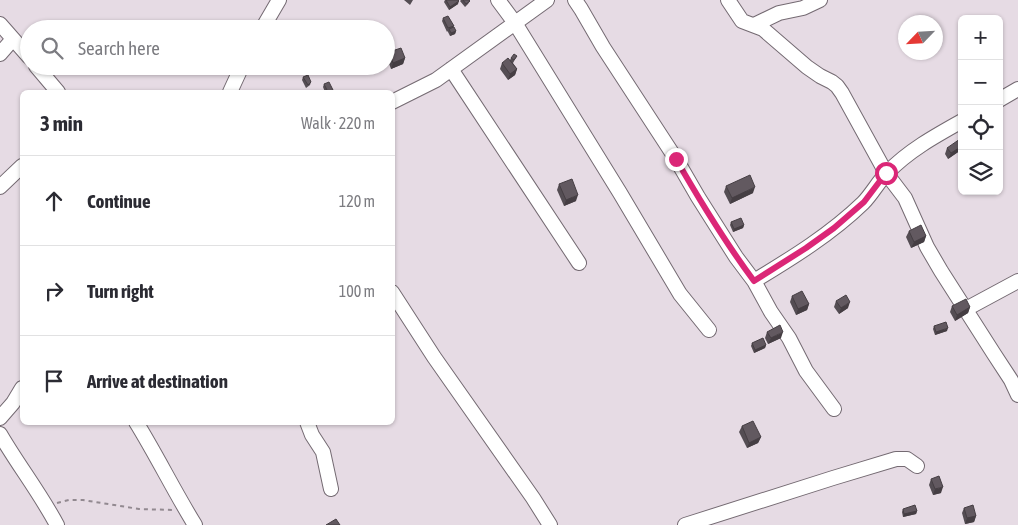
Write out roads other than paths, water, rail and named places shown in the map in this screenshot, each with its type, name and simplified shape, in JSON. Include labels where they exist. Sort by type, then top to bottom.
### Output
[{"type":"street","points":[[267,20],[279,0]]},
{"type":"street","points":[[498,0],[620,193],[680,294],[710,330]]},
{"type":"street","points":[[395,100],[436,80],[547,0]]},
{"type":"street","points":[[575,0],[602,47],[676,159],[736,257],[754,281],[771,312],[789,338],[806,371],[834,409]]},
{"type":"street","points":[[728,0],[742,21],[763,29],[807,67],[837,86],[886,173],[905,198],[927,247],[948,283],[1014,382],[1018,395]]},
{"type":"street","points":[[754,25],[779,13],[802,8],[820,0]]},
{"type":"street","points":[[0,24],[20,46]]},
{"type":"street","points":[[0,54],[14,39]]},
{"type":"street","points":[[451,69],[580,263]]},
{"type":"street","points":[[44,75],[56,90]]},
{"type":"street","points":[[237,90],[240,75]]},
{"type":"street","points":[[1003,98],[1018,90]]},
{"type":"street","points":[[754,281],[834,228],[864,202],[886,173],[918,147],[958,123]]},
{"type":"street","points":[[0,187],[20,168]]},
{"type":"street","points":[[966,309],[1018,281]]},
{"type":"street","points":[[395,297],[434,357],[550,525]]},
{"type":"street","points":[[0,418],[20,391]]},
{"type":"street","points":[[138,425],[195,525]]},
{"type":"street","points":[[307,425],[323,452],[331,489]]},
{"type":"street","points":[[0,434],[57,525]]},
{"type":"street","points":[[684,525],[896,459],[907,459],[917,466]]}]
